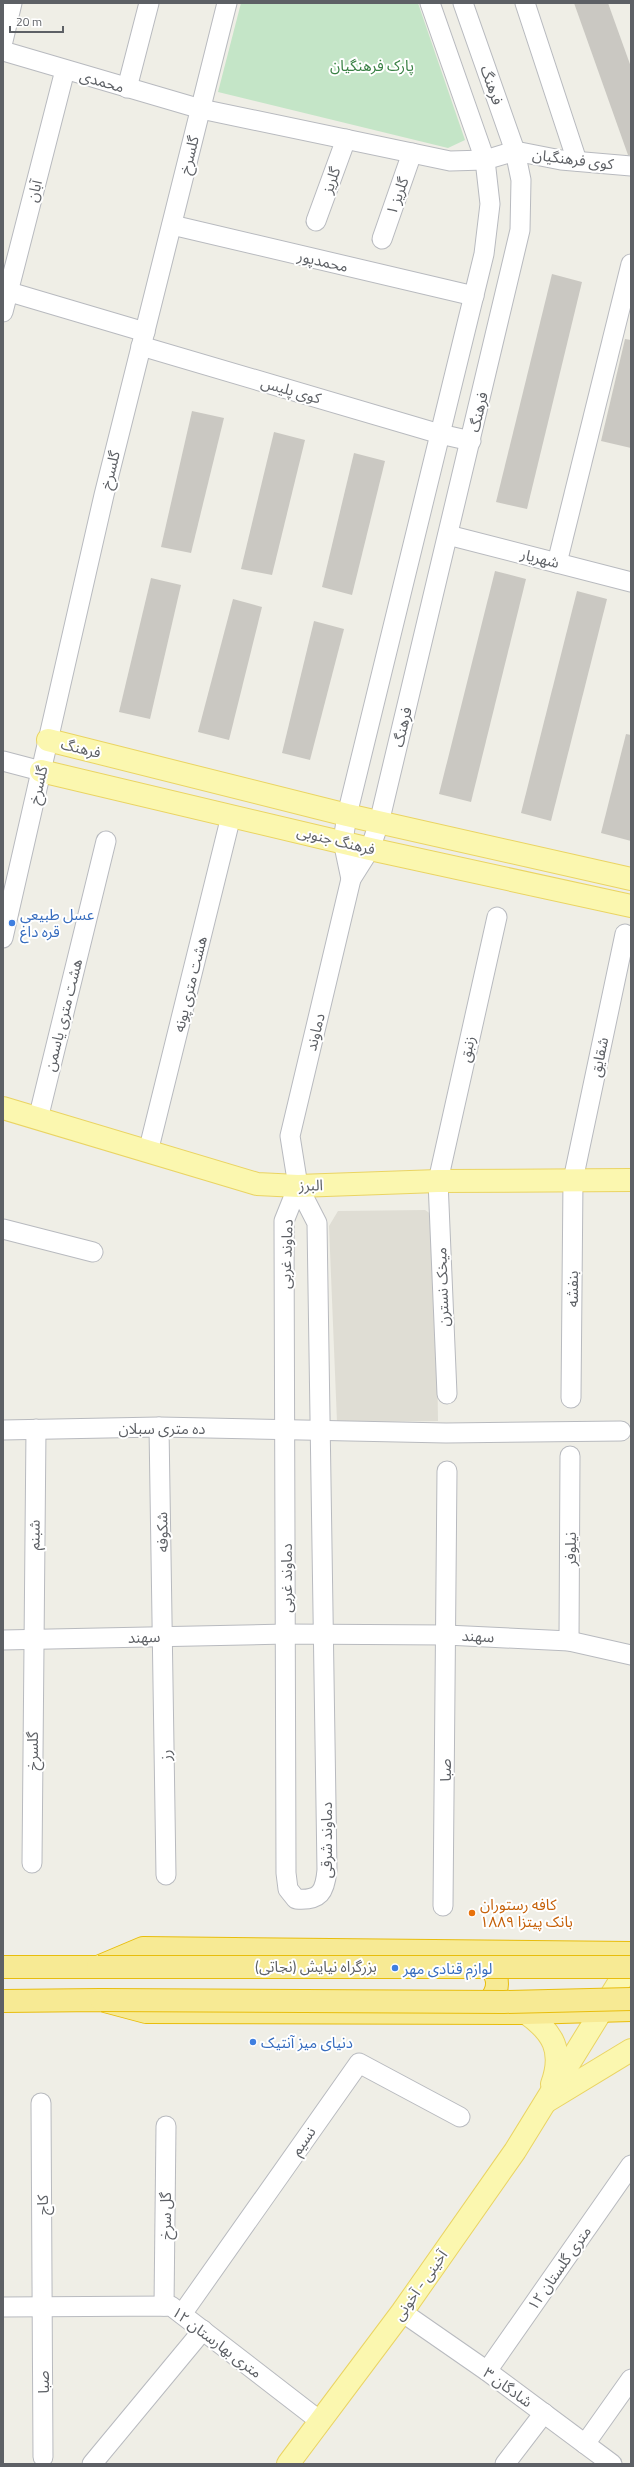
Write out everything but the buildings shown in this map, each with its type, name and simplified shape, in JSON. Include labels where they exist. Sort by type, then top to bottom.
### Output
[{"type":"highway","points":[[98,1967],[143,1948],[631,1953]]},
{"type":"highway","points":[[470,1951],[486,1963],[494,1972],[498,1983],[496,1993],[490,2002],[477,2013]]},
{"type":"highway","name":"بزرگراه نیایش (نجاتی)","points":[[3,1967],[631,1967]]},
{"type":"highway","points":[[3,2000],[504,2002],[631,1999]]},
{"type":"highway","points":[[101,2000],[146,2012],[526,2013],[631,2010]]},
{"type":"main road","name":"فرهنگ","points":[[48,740],[379,823],[631,879]]},
{"type":"main road","name":"فرهنگ جنوبی","points":[[41,771],[343,841],[370,849],[631,906]]},
{"type":"main road","name":"البرز","points":[[3,1108],[257,1184],[298,1186],[438,1181],[631,1180]]},
{"type":"main road","points":[[546,2102],[631,1963]]},
{"type":"main road","points":[[526,2013],[543,2026],[555,2048],[557,2071],[546,2102]]},
{"type":"main road","points":[[546,2102],[603,2069],[631,2050]]},
{"type":"main road","name":"آخینی - آخونی","points":[[288,2464],[402,2312],[515,2151],[546,2102]]},
{"type":"street","points":[[3,41],[12,3]]},
{"type":"street","points":[[127,88],[149,3]]},
{"type":"street","name":"گلسرخ","points":[[3,938],[104,495],[227,3]]},
{"type":"street","name":"فرهنگ","points":[[351,880],[343,841],[347,815],[484,254],[490,204],[485,160],[430,3]]},
{"type":"street","name":"فرهنگ","points":[[351,880],[370,849],[379,823],[520,230],[521,180],[515,151],[463,3]]},
{"type":"street","points":[[525,3],[578,162]]},
{"type":"street","name":"محمدی","points":[[3,51],[201,109],[412,153],[450,160],[485,160],[515,151]]},
{"type":"street","name":"آبان","points":[[3,312],[6,291],[65,70]]},
{"type":"street","name":"گلریز","points":[[316,221],[346,139]]},
{"type":"street","name":"کوی فرهنگیان","points":[[515,151],[578,162],[631,166]]},
{"type":"street","name":"گلریز ۱","points":[[382,239],[412,153]]},
{"type":"street","name":"محمدپور","points":[[172,225],[474,296]]},
{"type":"street","points":[[557,563],[631,264]]},
{"type":"street","name":"کوی پلیس","points":[[6,291],[143,339],[440,434],[471,440]]},
{"type":"street","name":"شهریار","points":[[448,535],[631,582]]},
{"type":"street","points":[[3,761],[41,771]]},
{"type":"street","name":"هشت متری پونه","points":[[148,1152],[231,816]]},
{"type":"street","name":"هشت متری یاسمن","points":[[38,1119],[106,841]]},
{"type":"street","name":"دماوند","points":[[298,1186],[290,1136],[351,880]]},
{"type":"street","name":"زنبق","points":[[438,1181],[497,917]]},
{"type":"street","name":"شقایق","points":[[573,1180],[625,934]]},
{"type":"street","name":"بنفشه","points":[[571,1398],[573,1180]]},
{"type":"street","name":"میخک نسترن","points":[[438,1181],[447,1394]]},
{"type":"street","name":"دماوند غربی","points":[[286,1634],[284,1221],[298,1186]]},
{"type":"street","name":"دماوند غربی","points":[[298,1186],[317,1223],[322,1431],[324,1634]]},
{"type":"street","points":[[3,1229],[93,1252]]},
{"type":"street","name":"ده متری سبلان","points":[[3,1430],[159,1427],[286,1428],[322,1431],[446,1433],[622,1431]]},
{"type":"street","name":"شکوفه","points":[[159,1427],[164,1636]]},
{"type":"street","name":"شبنم","points":[[33,1640],[36,1429]]},
{"type":"street","name":"نیلوفر","points":[[569,1641],[570,1456]]},
{"type":"street","points":[[446,1635],[447,1471]]},
{"type":"street","name":"سهند","points":[[3,1640],[286,1634],[446,1635],[569,1641],[631,1655]]},
{"type":"street","name":"دماوند شرقی","points":[[286,1634],[286,1873],[288,1889],[296,1899],[308,1900],[319,1896],[326,1885],[327,1870],[324,1634]]},
{"type":"street","name":"صبا","points":[[443,1906],[446,1635]]},
{"type":"street","name":"رز","points":[[164,1636],[166,1875]]},
{"type":"street","name":"گلسرخ","points":[[32,1863],[33,1640]]},
{"type":"street","name":"نسیم","points":[[182,2314],[359,2063],[460,2117]]},
{"type":"street","name":"کاج","points":[[41,2103],[42,2306]]},
{"type":"street","name":"گل سرخ","points":[[164,2306],[166,2126]]},
{"type":"street","name":"۱۲ متری گلستان","points":[[487,2371],[631,2165]]},
{"type":"street","name":"صبا","points":[[42,2306],[43,2457]]},
{"type":"street","name":"۱۲ متری بهارستان","points":[[3,2307],[171,2306],[320,2421]]},
{"type":"street","name":"شادگان ۳","points":[[402,2312],[487,2371],[612,2464]]},
{"type":"street","points":[[92,2464],[202,2330]]},
{"type":"street","points":[[585,2444],[631,2379]]},
{"type":"street","points":[[505,2464],[544,2413]]},
{"type":"shaded area","points":[[425,1210],[435,1217],[438,1421],[337,1422],[329,1226],[338,1211]]},
{"type":"green space","name":"پارک فرهنگیان","points":[[241,3],[418,3],[465,140],[448,148],[218,92]]},
{"type":"place","name":"عسل طبیعی قره داغ","points":[[12,923]]},
{"type":"place","name":"کافه رستوران بانک پیتزا ۱۸۸۹","points":[[472,1913]]},
{"type":"place","name":"لوازم قنادی مهر","points":[[395,1968]]},
{"type":"place","name":"دنیای میز آنتیک","points":[[253,2042]]}]
